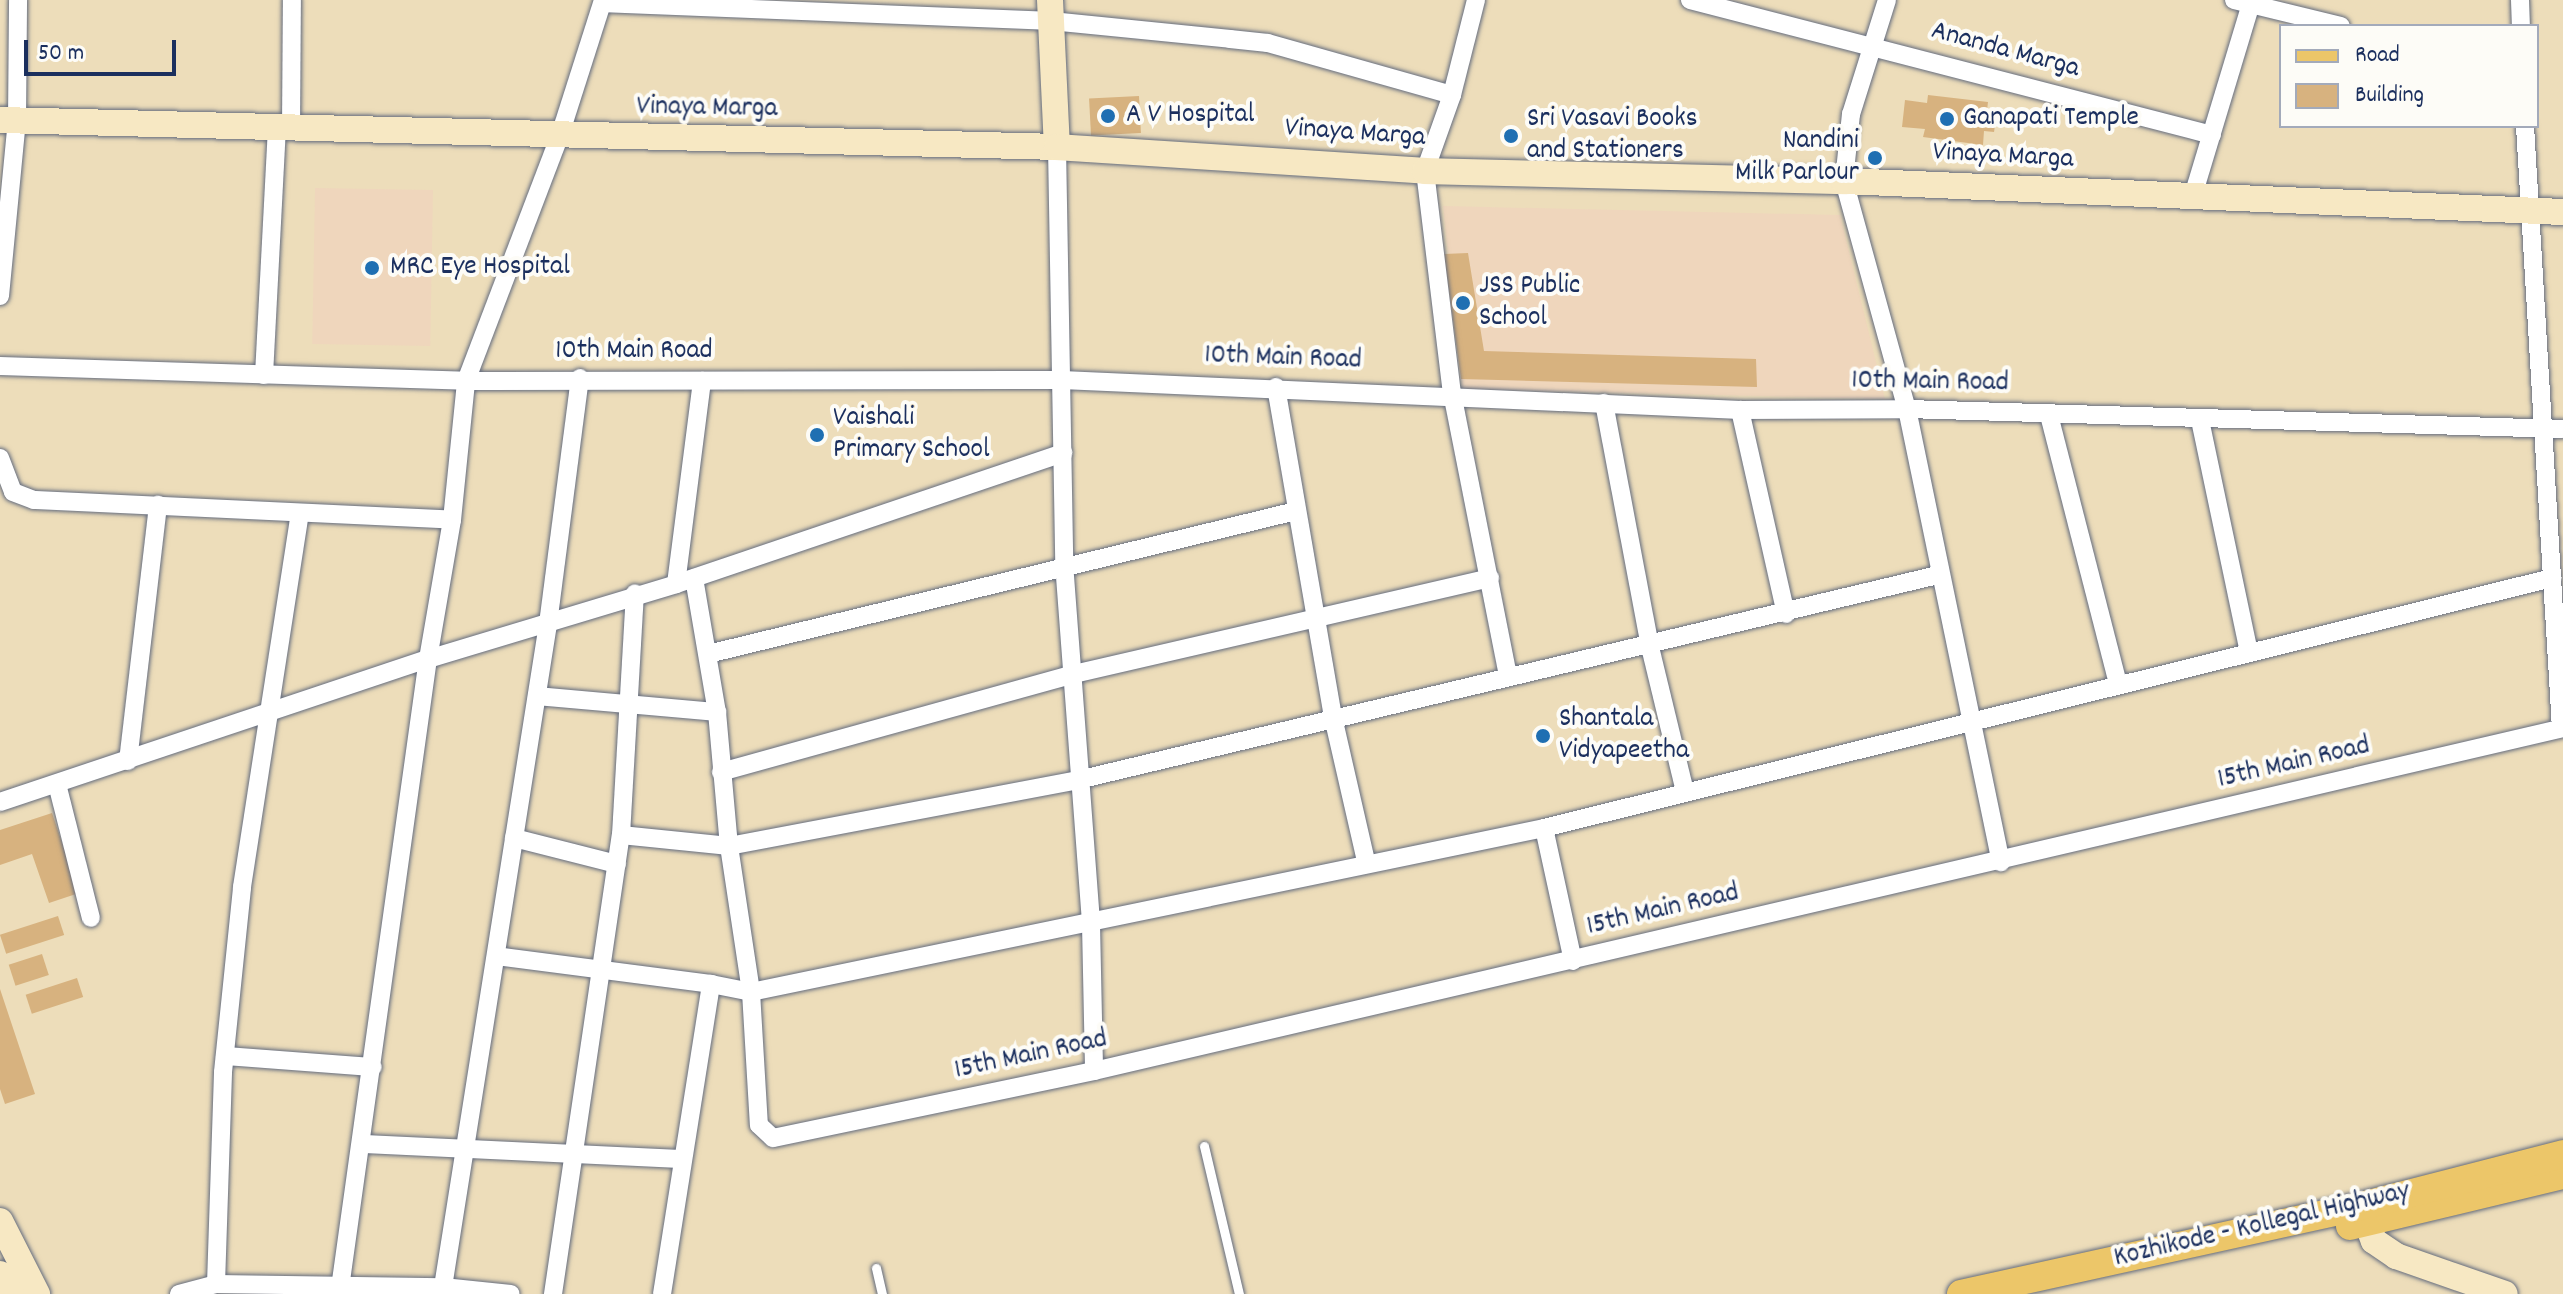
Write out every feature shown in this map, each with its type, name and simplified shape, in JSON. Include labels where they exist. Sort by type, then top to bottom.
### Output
[{"type":"main road","name":"Kozhikode - Kollegal Highway","points":[[1961,1294],[2362,1214],[2563,1154]]},
{"type":"main road","points":[[2032,1294],[2362,1214],[2563,1175]]},
{"type":"street","points":[[0,296],[8,120],[18,0]]},
{"type":"street","points":[[264,375],[292,0]]},
{"type":"street","points":[[1476,0],[1452,95],[1425,171],[1452,393],[1508,677]]},
{"type":"street","name":"Ananda Marga","points":[[1690,0],[1874,45],[2212,135]]},
{"type":"street","points":[[1887,0],[1851,114],[1844,181],[1907,409],[1938,575],[2001,862]]},
{"type":"street","points":[[2520,0],[2521,24]]},
{"type":"street","points":[[340,1288],[363,1144],[428,659],[452,520],[466,381],[559,138],[603,2],[1050,10],[1268,43],[1452,95]]},
{"type":"street","points":[[2192,199],[2246,2],[2333,24]]},
{"type":"street","points":[[1050,10],[1057,147],[1064,563],[1091,924],[1094,1071]]},
{"type":"street","name":"Vinaya Marga","points":[[8,120],[559,138],[1057,147],[1425,171],[1844,181],[2192,199],[2563,212]]},
{"type":"street","points":[[2525,128],[2527,211],[2554,429],[2552,578],[2562,728]]},
{"type":"street","name":"10th Main Road","points":[[0,366],[466,381],[580,378],[702,381],[1062,380],[1452,393],[1740,410],[1907,409],[2554,429]]},
{"type":"street","points":[[443,1287],[548,624],[580,378]]},
{"type":"street","points":[[702,381],[685,581],[708,654],[717,712],[729,846],[751,992]]},
{"type":"street","points":[[1276,387],[1333,717],[1366,861]]},
{"type":"street","points":[[1604,403],[1650,647],[1685,792]]},
{"type":"street","points":[[1740,410],[1786,614]]},
{"type":"street","points":[[2049,415],[2118,684]]},
{"type":"street","points":[[2200,420],[2249,652]]},
{"type":"street","points":[[0,802],[428,659],[548,624],[635,593],[685,581],[1063,453]]},
{"type":"street","points":[[0,458],[13,492],[34,500],[452,520]]},
{"type":"street","points":[[128,761],[158,505]]},
{"type":"street","points":[[708,654],[1064,563],[1296,511]]},
{"type":"street","points":[[216,1284],[225,1056],[242,887],[300,513]]},
{"type":"street","points":[[621,835],[729,846],[1078,780],[1333,717],[1650,647],[1938,575]]},
{"type":"street","points":[[721,772],[1074,674],[1490,578]]},
{"type":"street","points":[[496,956],[604,966],[751,992],[1091,924],[1366,861],[1544,828],[2552,578]]},
{"type":"street","points":[[553,1294],[621,835],[631,704],[635,593]]},
{"type":"street","points":[[537,696],[717,712]]},
{"type":"street","name":"15th Main Road","points":[[751,992],[759,1125],[773,1138],[1094,1071],[2001,862],[2562,728]]},
{"type":"street","points":[[57,784],[91,918]]},
{"type":"street","points":[[1544,828],[1573,961]]},
{"type":"street","points":[[514,838],[617,864]]},
{"type":"street","points":[[662,1294],[711,984]]},
{"type":"street","points":[[225,1056],[373,1067]]},
{"type":"street","points":[[363,1144],[466,1146],[682,1159]]},
{"type":"street","points":[[2362,1214],[2374,1241],[2396,1256],[2505,1294]]},
{"type":"street","points":[[0,1221],[37,1294]]},
{"type":"street","points":[[0,1274],[11,1294]]},
{"type":"street","points":[[179,1294],[216,1284],[443,1287],[511,1294]]},
{"type":"lane","points":[[1204,1146],[1239,1294]]},
{"type":"lane","points":[[876,1268],[882,1294]]},
{"type":"shaded area","name":"MRC Eye Hospital","points":[[315,188],[433,190],[430,346],[312,344]]},
{"type":"shaded area","points":[[1443,206],[1840,215],[1885,399],[1462,389]]},
{"type":"building","name":"Ganapati Temple","points":[[1928,95],[1988,102],[1986,119],[1996,120],[1994,132],[1984,131],[1983,145],[1923,137],[1925,129],[1902,127],[1905,100],[1927,103]]},
{"type":"building","points":[[1139,96],[1141,133],[1091,136],[1089,99]]},
{"type":"building","name":"JSS Public School","points":[[1468,253],[1484,351],[1756,359],[1757,387],[1461,379],[1444,254]]},
{"type":"building","points":[[52,813],[79,893],[49,903],[32,854],[0,865],[0,830]]},
{"type":"building","points":[[58,916],[64,935],[6,954],[0,935]]},
{"type":"building","points":[[42,954],[49,975],[16,986],[9,965]]},
{"type":"building","points":[[77,978],[83,997],[32,1014],[26,995]]},
{"type":"building","points":[[0,989],[35,1094],[5,1104],[0,1089]]},
{"type":"place","name":"A V Hospital","points":[[1108,116]]},
{"type":"place","name":"Ganapati Temple","points":[[1947,119]]},
{"type":"place","name":"Sri Vasavi Books and Stationers","points":[[1511,136]]},
{"type":"place","name":"Nandini Milk Parlour","points":[[1875,158]]},
{"type":"place","name":"MRC Eye Hospital","points":[[372,268]]},
{"type":"place","name":"JSS Public School","points":[[1463,303]]},
{"type":"place","name":"Vaishali Primary School","points":[[817,435]]},
{"type":"place","name":"Shantala Vidyapeetha","points":[[1543,736]]}]
